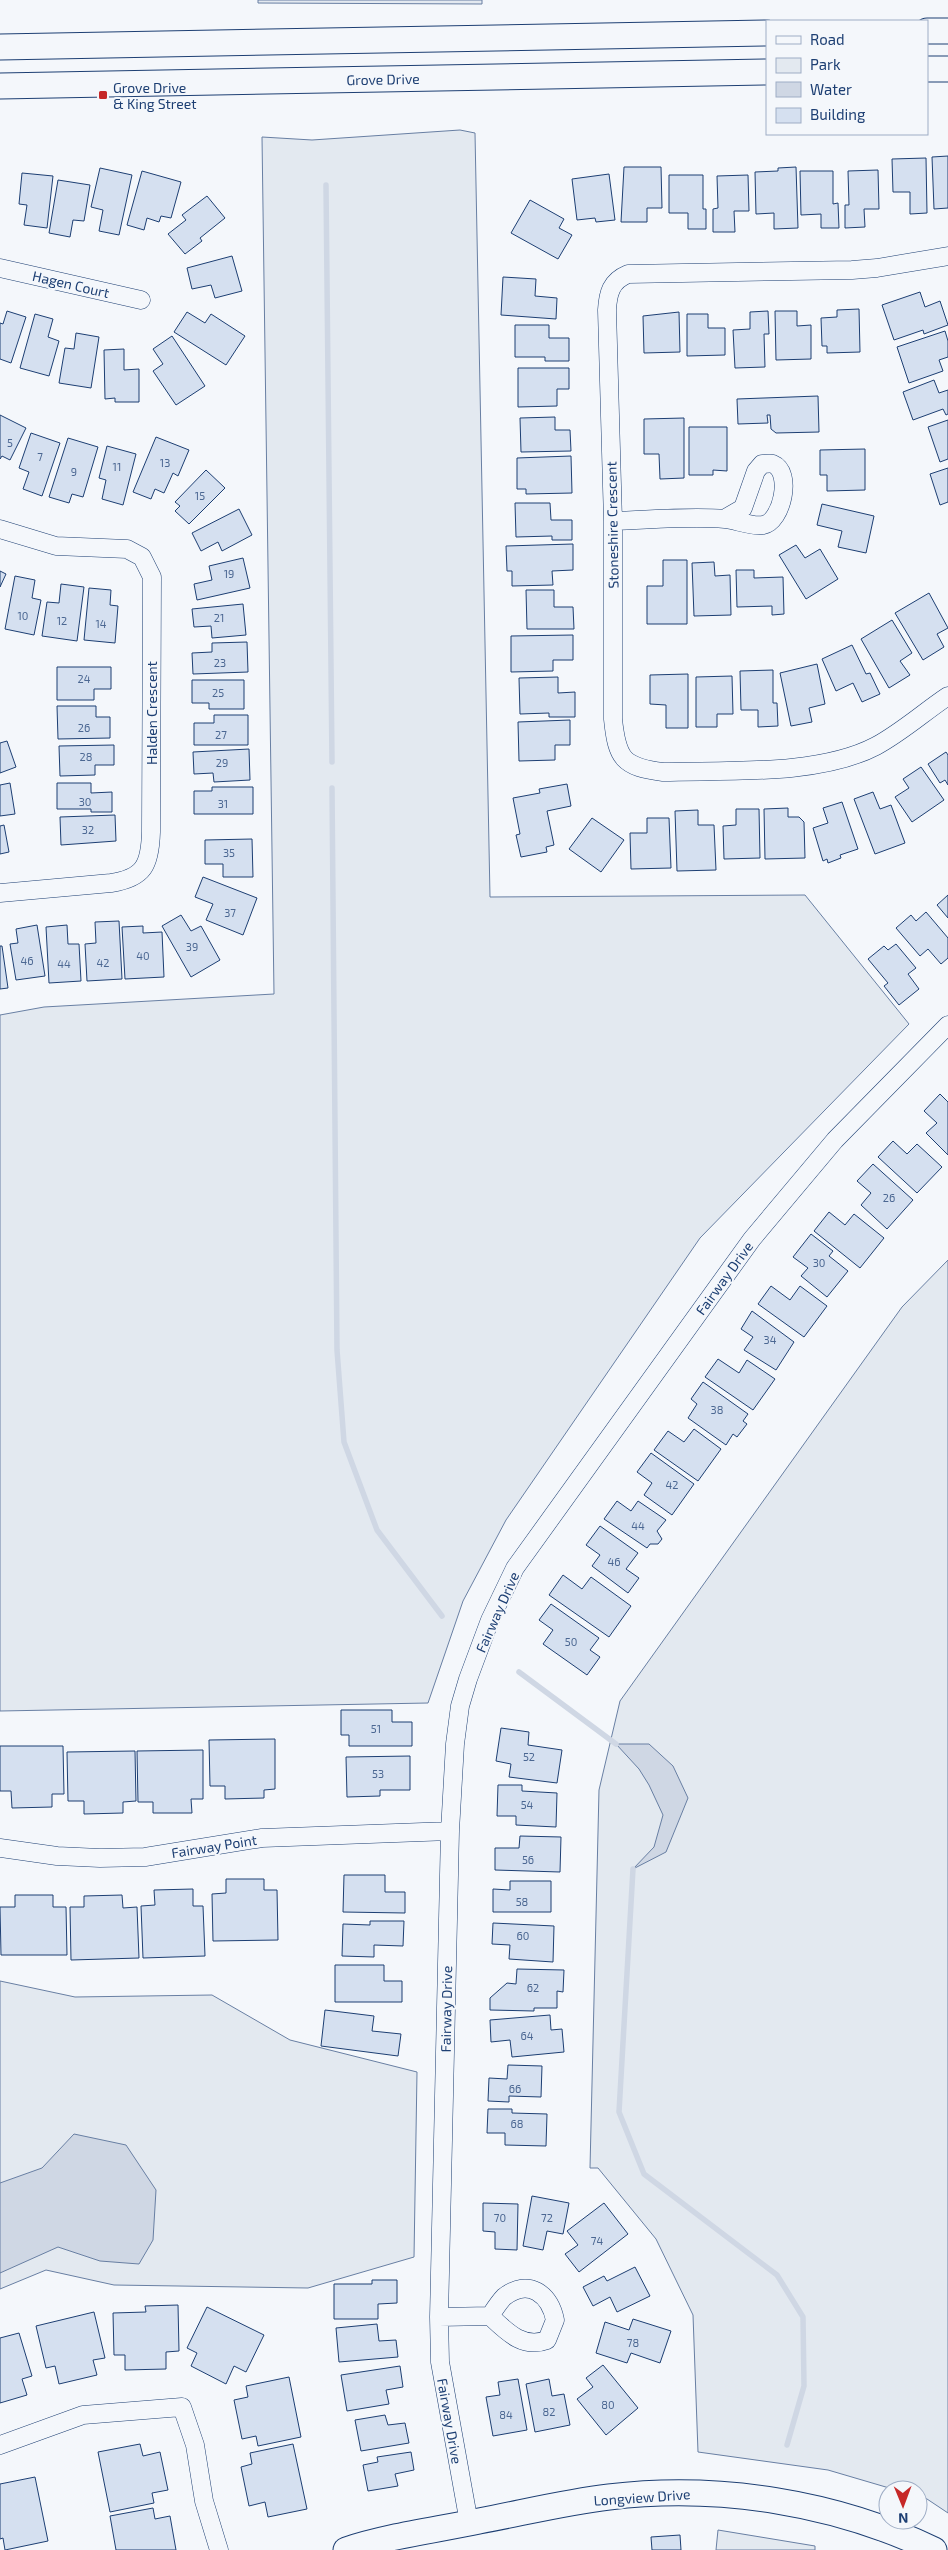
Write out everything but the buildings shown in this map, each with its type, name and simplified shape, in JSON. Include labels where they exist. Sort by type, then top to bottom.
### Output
[{"type":"main road","points":[[928,31],[948,31]]},
{"type":"main road","points":[[0,47],[766,33]]},
{"type":"main road","points":[[928,70],[948,69]]},
{"type":"main road","name":"Grove Drive","points":[[0,86],[766,72]]},
{"type":"main road","name":"Longview Drive","points":[[346,2550],[469,2523],[609,2497],[660,2493],[712,2493],[758,2498],[854,2519],[934,2550]]},
{"type":"street","name":"Stoneshire Crescent","points":[[948,256],[852,270],[628,274],[618,278],[608,296],[607,310],[613,521],[615,742],[625,761],[639,769],[663,772],[786,768],[815,765],[847,758],[876,746],[948,696]]},
{"type":"street","name":"Hagen Court","points":[[0,268],[141,300]]},
{"type":"street","points":[[613,521],[724,519]]},
{"type":"street","name":"Halden Crescent","points":[[0,529],[56,546],[126,549],[142,557],[152,577],[151,851],[143,870],[129,880],[111,883],[0,892]]},
{"type":"street","name":"Fairway Drive","points":[[469,2523],[440,2362],[439,2317],[450,1831],[455,1744],[460,1706],[490,1620],[515,1568],[752,1239],[835,1140],[948,1025]]},
{"type":"street","name":"Fairway Point","points":[[0,1848],[57,1856],[100,1858],[144,1857],[262,1838],[450,1831]]},
{"type":"street","points":[[439,2317],[490,2316]]},
{"type":"street","points":[[0,2444],[82,2416],[182,2407],[196,2445],[204,2501],[219,2550]]},
{"type":"green space","points":[[258,0],[482,0],[482,4],[258,3]]},
{"type":"green space","points":[[460,130],[475,133],[490,897],[805,895],[909,1024],[700,1238],[506,1520],[463,1601],[428,1703],[0,1711],[0,1015],[44,1007],[274,994],[262,137],[312,140]]},
{"type":"green space","points":[[948,1260],[948,2513],[928,2500],[928,2480],[878,2480],[878,2485],[828,2470],[698,2452],[693,2315],[656,2239],[598,2168],[590,2168],[599,1790],[620,1701],[902,1307]]},
{"type":"green space","points":[[0,1981],[75,1997],[212,1995],[290,2040],[417,2072],[414,2257],[308,2288],[114,2285],[46,2270],[0,2289]]},
{"type":"green space","points":[[718,2530],[815,2546],[815,2550],[716,2550]]},
{"type":"water","points":[[616,1744],[649,1744],[673,1766],[688,1798],[666,1852],[633,1869],[654,1847],[663,1815],[639,1769]]},
{"type":"water","points":[[74,2134],[126,2145],[156,2190],[153,2240],[139,2264],[100,2261],[58,2247],[0,2273],[0,2183],[42,2168]]},
{"type":"waterway","points":[[326,185],[332,762]]},
{"type":"waterway","points":[[332,788],[337,1350],[344,1442],[377,1530],[442,1616]]},
{"type":"waterway","points":[[519,1672],[616,1744]]},
{"type":"waterway","points":[[633,1869],[619,2112],[644,2174],[777,2275],[803,2317],[804,2386],[787,2445]]},
{"type":"place","name":"Grove Drive & King Street","points":[[103,95]]}]
